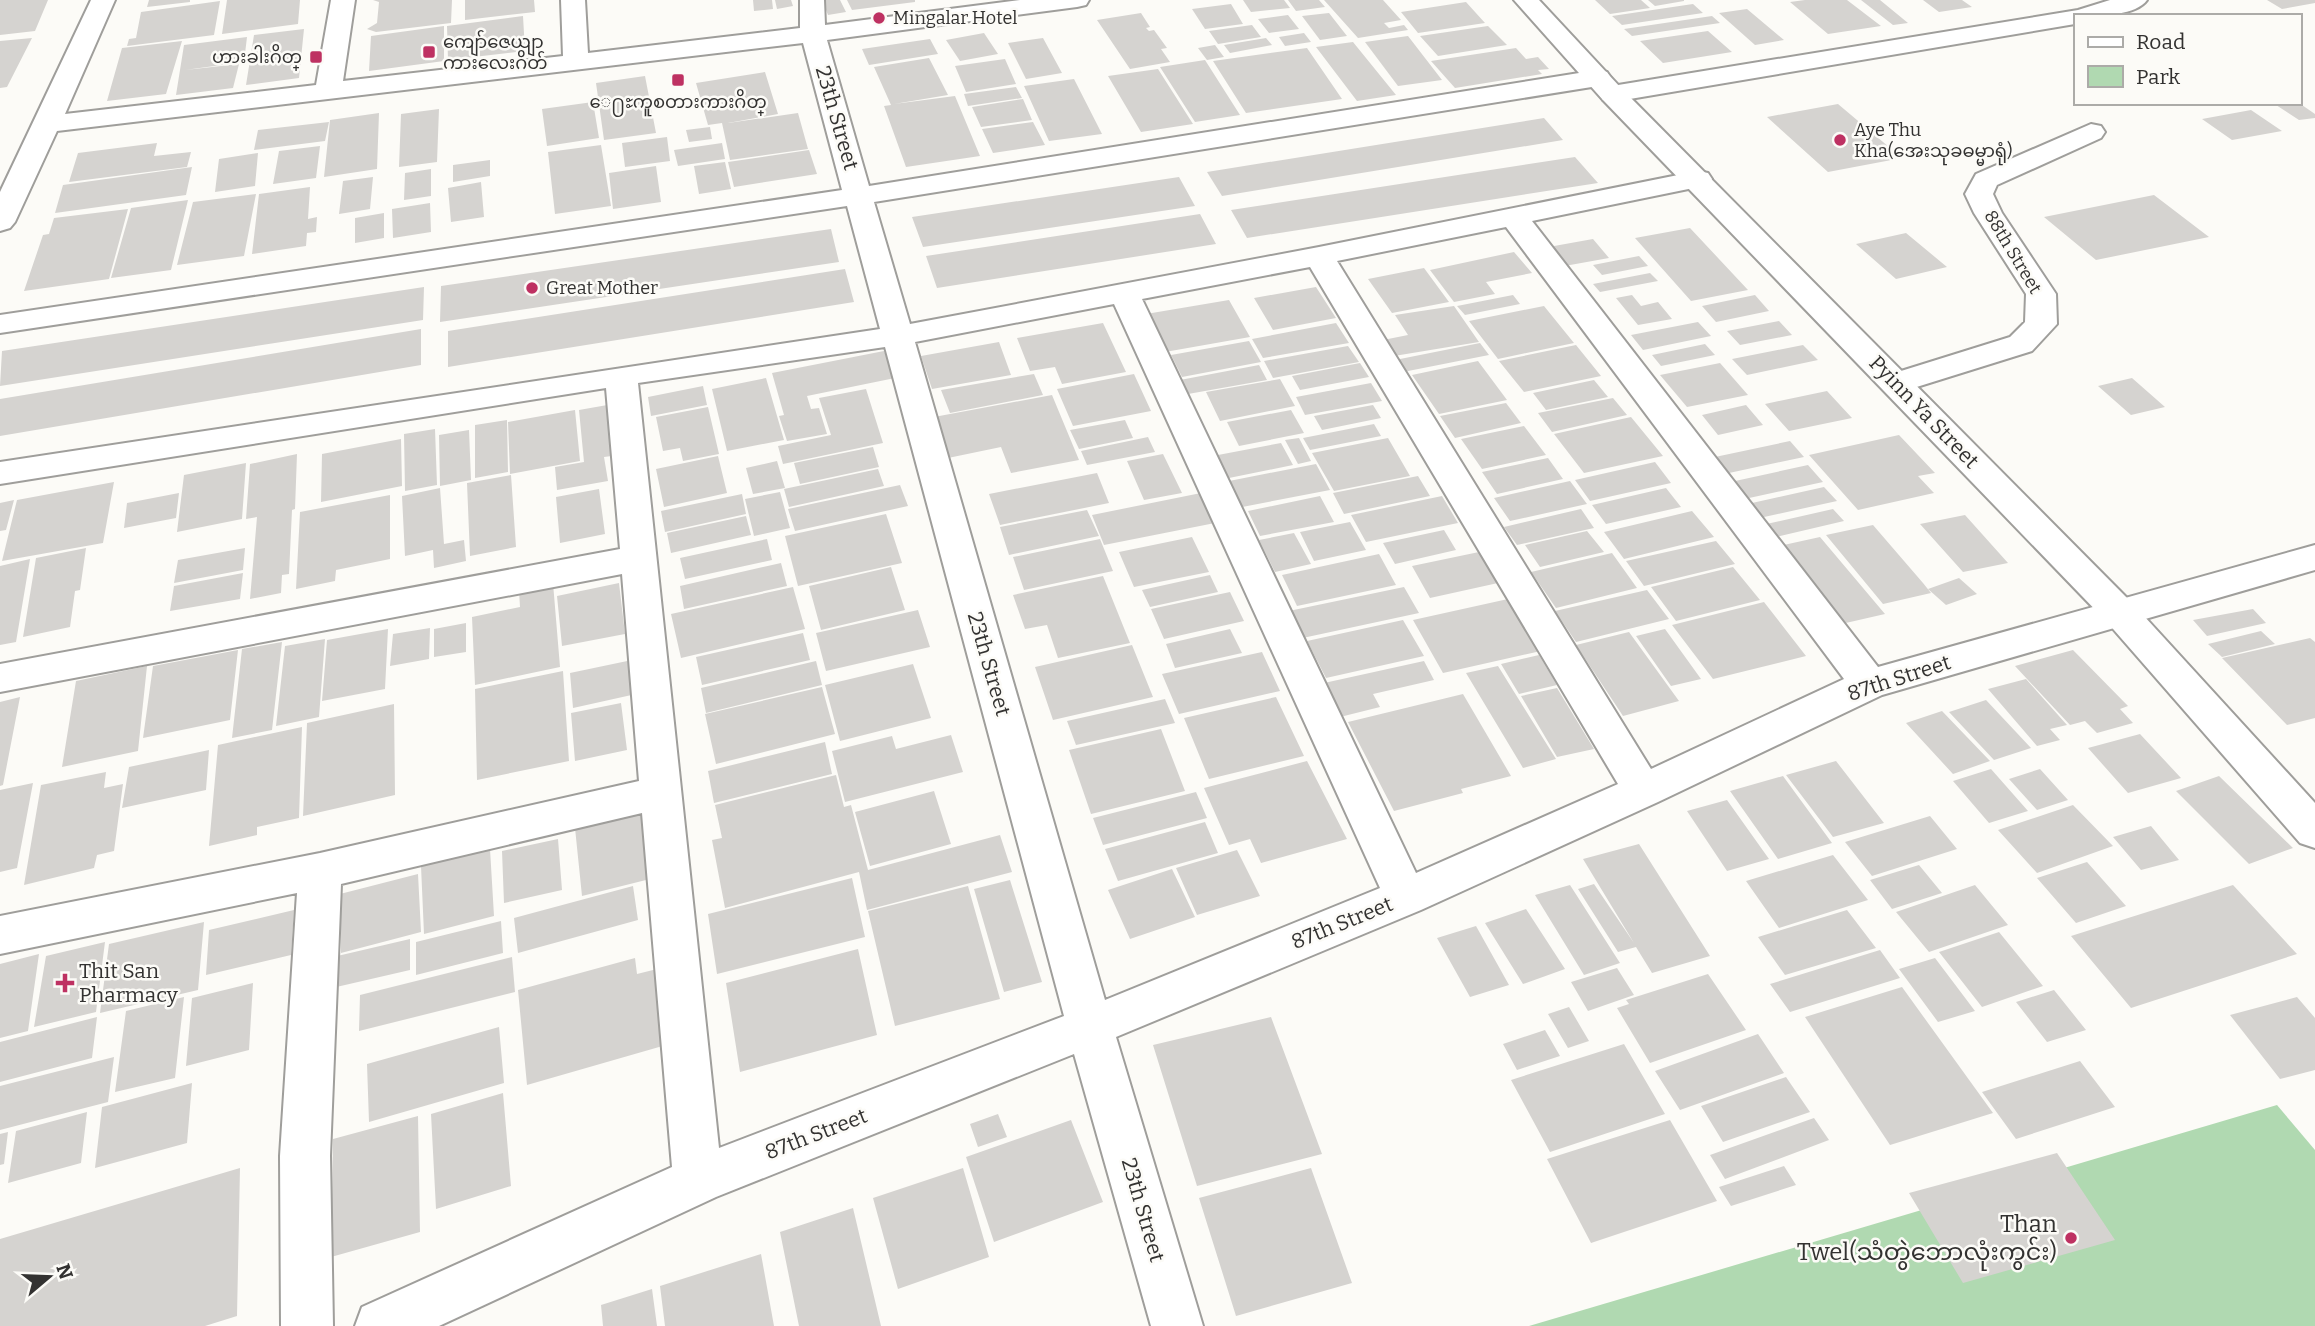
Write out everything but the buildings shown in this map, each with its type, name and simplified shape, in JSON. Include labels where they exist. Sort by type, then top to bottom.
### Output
[{"type":"street","points":[[0,222],[103,0]]},
{"type":"street","points":[[328,91],[343,0]]},
{"type":"street","points":[[573,0],[576,61]]},
{"type":"street","points":[[47,124],[576,61],[812,17],[1077,0]]},
{"type":"street","name":"Pyinn Ya Street","points":[[1526,0],[1605,86],[1698,178],[2120,613],[2315,831]]},
{"type":"street","points":[[2091,14],[2135,0]]},
{"type":"street","name":"23th Street","points":[[812,17],[859,196],[1090,1027],[1177,1326]]},
{"type":"street","points":[[0,324],[2074,17]]},
{"type":"street","name":"88th Street","points":[[1896,383],[2021,344],[2041,324],[2042,294],[1988,213],[1979,194],[1986,180],[2091,132]]},
{"type":"street","points":[[0,473],[621,376],[898,336],[1319,256],[1698,178]]},
{"type":"street","points":[[1514,217],[1869,684]]},
{"type":"street","points":[[1319,256],[1643,791]]},
{"type":"street","points":[[1124,292],[1406,897]]},
{"type":"street","points":[[621,376],[698,1180]]},
{"type":"street","name":"87th Street","points":[[381,1326],[698,1180],[1090,1027],[1406,897],[1643,791],[1869,684],[2315,557]]},
{"type":"street","points":[[0,678],[638,558]]},
{"type":"street","points":[[0,935],[320,871],[660,793]]},
{"type":"street","points":[[307,1326],[305,1156],[320,871]]},
{"type":"green space","name":"Than Twel(သံတွဲဘောလုံးကွင်း)","points":[[2277,1105],[2315,1150],[2315,1326],[1529,1326]]},
{"type":"place","name":"Mingalar Hotel","points":[[879,18]]},
{"type":"place","name":"ကျော်ဇေယျာ ကားလေးဂိတ်","points":[[429,52]]},
{"type":"place","name":"ဟားခါးဂိတ္","points":[[316,57]]},
{"type":"place","name":"ေ႐ႊကူစတားကားဂိတ္","points":[[678,80]]},
{"type":"place","name":"Aye Thu Kha(အေးသုခဓမ္မာရုံ)","points":[[1840,140]]},
{"type":"place","name":"Great Mother","points":[[532,288]]},
{"type":"place","name":"Thit San Pharmacy","points":[[65,983]]},
{"type":"place","name":"Than Twel(သံတွဲဘောလုံးကွင်း)","points":[[2071,1238]]}]
